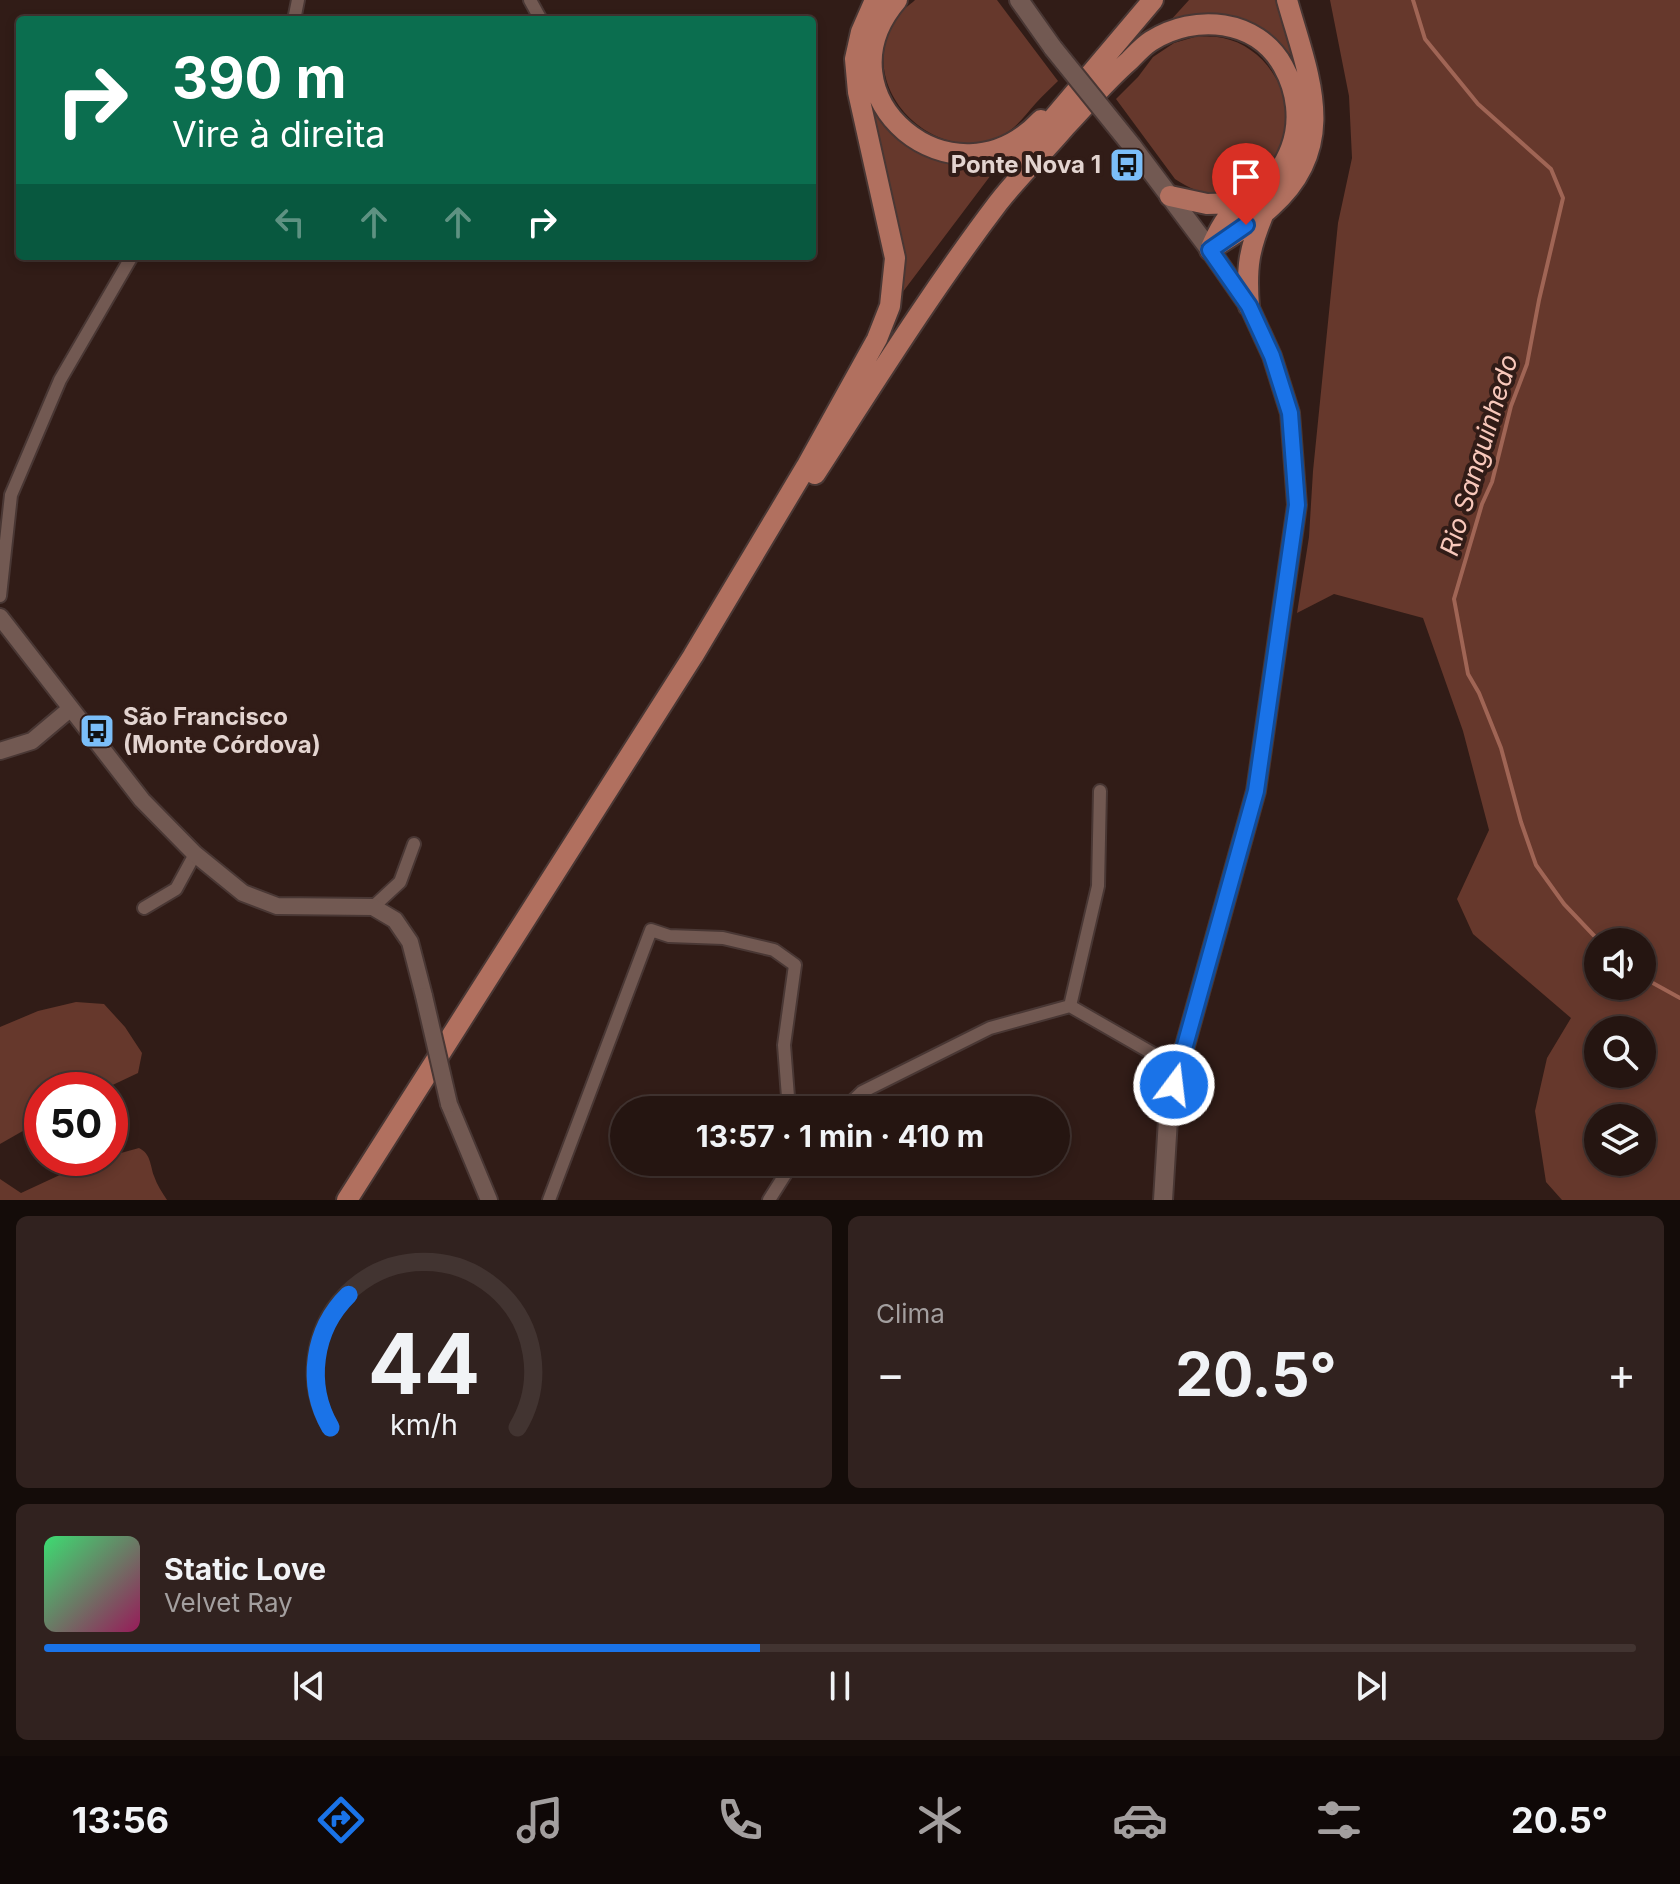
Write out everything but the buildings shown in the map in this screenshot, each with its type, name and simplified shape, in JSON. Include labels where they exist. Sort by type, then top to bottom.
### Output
[{"type":"main road","points":[[693,656],[806,467],[877,339],[890,306],[895,258],[858,92],[855,59],[861,32],[875,0]]},
{"type":"main road","points":[[897,0],[876,37],[871,60],[874,84],[882,106],[897,125],[919,143],[941,152],[969,155],[997,149],[1014,141],[1034,127],[1121,37]]},
{"type":"main road","points":[[1019,0],[1170,196],[1249,306],[1272,356],[1290,413],[1297,505],[1256,791],[1169,1103],[1163,1200]]},
{"type":"main road","points":[[806,467],[908,309],[990,194],[1153,0]]},
{"type":"main road","points":[[347,1200],[693,656],[952,266],[1000,201],[1109,78],[1170,0]]},
{"type":"main road","points":[[1210,250],[1264,213],[1300,171],[1309,149],[1314,127],[1314,104],[1287,0]]},
{"type":"main road","points":[[1109,78],[1149,42],[1191,24],[1212,23],[1239,28],[1260,40],[1278,57],[1289,77],[1296,101],[1297,122],[1293,144],[1286,162],[1271,182],[1240,203],[1219,229],[1210,250]]},
{"type":"main road","points":[[1170,196],[1207,204],[1240,203]]},
{"type":"main road","points":[[1249,306],[1246,277],[1249,253],[1264,213]]},
{"type":"street","points":[[0,596],[11,495],[60,380],[130,260]]},
{"type":"street","points":[[0,617],[142,800],[195,854],[243,893],[277,906],[373,907],[395,920],[410,942],[449,1104],[489,1200]]},
{"type":"street","points":[[0,751],[32,741],[70,709]]},
{"type":"street","points":[[1070,1006],[1098,886],[1100,791]]},
{"type":"street","points":[[373,907],[400,882],[414,844]]},
{"type":"street","points":[[144,908],[176,889],[195,854]]},
{"type":"street","points":[[549,1200],[651,930],[669,936],[723,938],[774,950],[795,965],[784,1045],[788,1096]]},
{"type":"street","points":[[858,1096],[990,1028],[1070,1006],[1178,1068]]},
{"type":"street","points":[[769,1200],[784,1176]]},
{"type":"shaded area","points":[[915,0],[997,0],[1058,81],[1016,125],[1001,136],[977,143],[954,142],[931,134],[912,120],[896,101],[886,80],[884,57],[889,33],[894,20]]},
{"type":"shaded area","points":[[1189,0],[1282,0],[1298,62],[1257,28],[1234,18],[1202,14],[1170,21]]},
{"type":"shaded area","points":[[1330,0],[1680,0],[1680,1200],[1562,1200],[1546,1182],[1535,1111],[1547,1058],[1571,1018],[1473,934],[1457,899],[1489,830],[1463,731],[1423,618],[1334,594],[1297,613],[1309,537],[1338,223],[1352,158],[1349,96]]},
{"type":"shaded area","points":[[1198,36],[1230,40],[1257,55],[1277,81],[1290,110],[1288,138],[1277,163],[1250,186],[1225,195],[1202,192],[1175,179],[1116,99],[1153,57],[1174,43]]},
{"type":"shaded area","points":[[870,100],[896,137],[931,158],[969,167],[1003,159],[902,293]]},
{"type":"shaded area","points":[[76,1002],[104,1004],[125,1027],[142,1053],[138,1073],[128,1078],[128,1072],[24,1072],[24,1130],[0,1144],[0,1027],[38,1011]]},
{"type":"shaded area","points":[[143,1150],[167,1200],[0,1200],[0,1179],[21,1193],[58,1176],[128,1176],[128,1151]]},
{"type":"waterway","name":"Rio Sanguinhedo","points":[[1413,0],[1425,39],[1478,104],[1551,169],[1563,198],[1527,364],[1511,406],[1492,482],[1482,504],[1454,599],[1468,674],[1501,748],[1536,865],[1564,904],[1587,928]]},
{"type":"waterway","name":"Rio Sanguinhedo","points":[[1656,985],[1680,998]]},
{"type":"place","name":"Ponte Nova 1","points":[[1127,165]]},
{"type":"place","name":"São Francisco (Monte Córdova)","points":[[97,731]]},
{"type":"route","points":[[1174,1085],[1256,791],[1297,505],[1290,413],[1272,356],[1249,306],[1210,250],[1246,225]]}]
